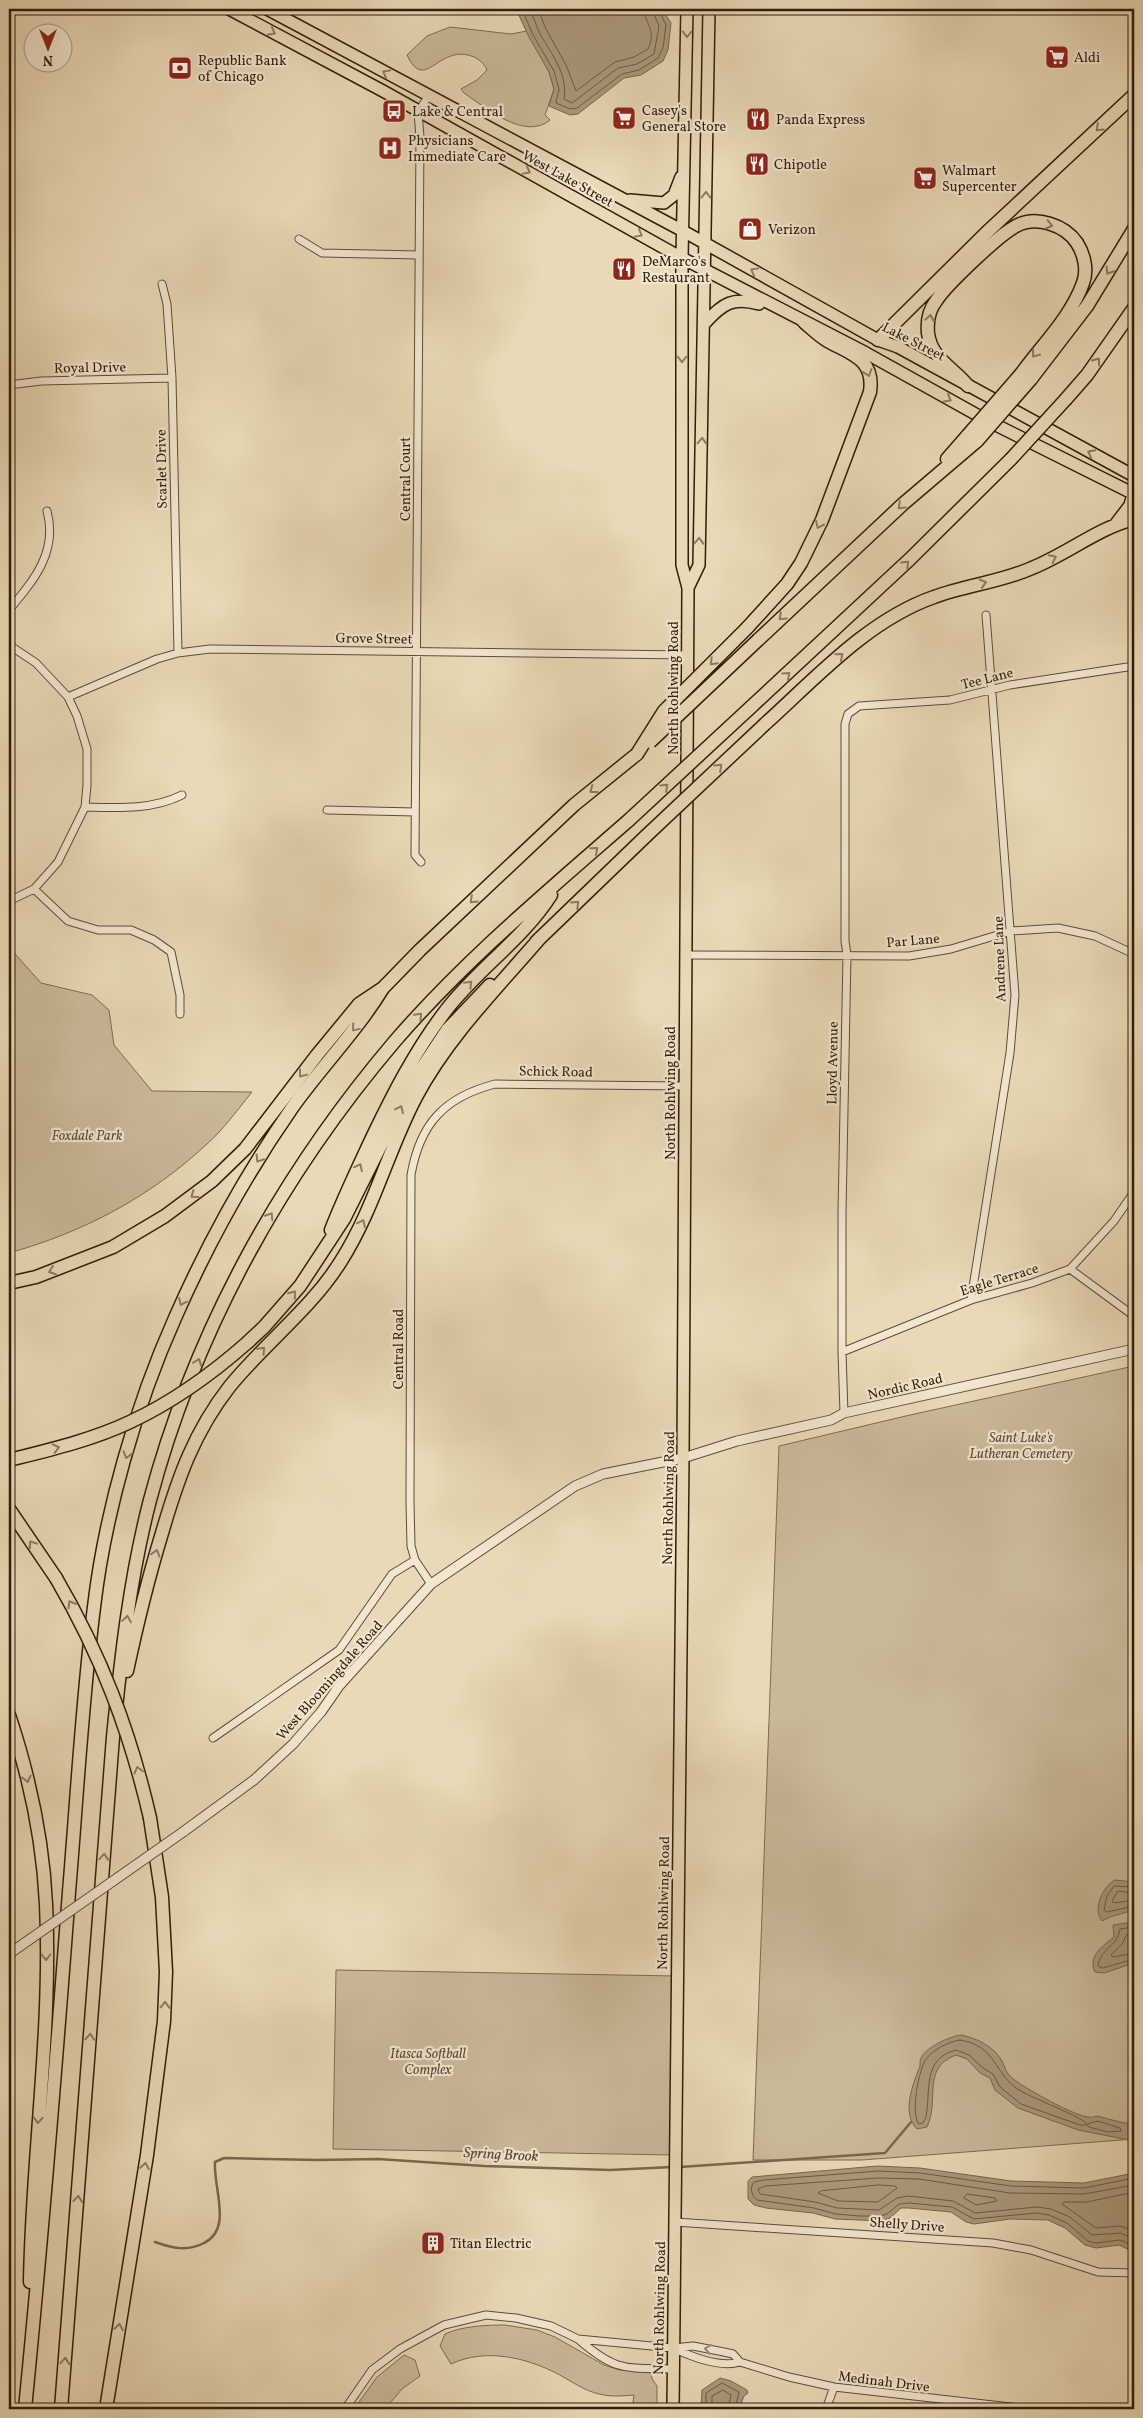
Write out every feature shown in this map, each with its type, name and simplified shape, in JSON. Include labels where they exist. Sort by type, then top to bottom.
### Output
[{"type":"highway","points":[[878,340],[985,234],[1134,95]]},
{"type":"highway","points":[[968,386],[958,373],[943,362],[932,348],[928,323],[935,302],[984,252],[1016,226],[1046,223],[1061,228],[1075,241],[1084,261],[1084,282],[1075,300],[1026,376]]},
{"type":"highway","points":[[9,1283],[36,1277],[112,1247],[165,1216],[212,1181],[245,1149],[359,1004],[383,988],[420,950],[574,805],[634,757],[972,438],[1087,306],[1134,229]]},
{"type":"highway","points":[[61,2409],[113,1736],[123,1644],[135,1571],[150,1500],[171,1434],[209,1334],[236,1275],[305,1158],[395,1042],[459,974],[560,880],[629,820],[910,559],[1011,459],[1087,375],[1134,308]]},
{"type":"highway","points":[[634,757],[664,711],[747,628],[787,584],[801,563],[822,520],[870,392],[870,374],[866,365],[858,357],[824,339],[804,322]]},
{"type":"highway","points":[[1117,523],[1130,506],[1134,494]]},
{"type":"highway","points":[[9,1460],[68,1445],[130,1422],[197,1382],[248,1342],[300,1286],[344,1219],[361,1189],[412,1083],[447,1030],[646,836],[765,724],[874,629],[934,597],[1031,569],[1072,550],[1117,523],[1134,519]]},
{"type":"highway","points":[[326,1244],[341,1204],[395,1090],[433,1028],[466,988],[537,917],[560,880]]},
{"type":"highway","points":[[113,1736],[143,1596],[177,1482],[195,1439],[210,1413],[230,1386],[320,1289],[340,1263],[368,1211],[415,1099],[430,1072],[446,1048],[540,938]]},
{"type":"highway","points":[[25,2409],[52,2135],[76,1797],[94,1607],[117,1489],[152,1377],[174,1320],[209,1247],[260,1156],[324,1066],[369,1011],[383,988]]},
{"type":"highway","points":[[9,1509],[56,1578],[82,1625],[111,1687],[133,1750],[150,1818],[162,1897],[166,1972],[164,2021],[147,2154],[106,2409]]},
{"type":"highway","points":[[9,1715],[30,1794],[46,1904],[46,1991],[31,2219],[28,2380]]},
{"type":"main road","name":"West Lake Street","points":[[229,9],[682,258]]},
{"type":"main road","name":"West Lake Street","points":[[267,9],[428,97],[683,231]]},
{"type":"main road","name":"North Rohlwing Road","points":[[673,2409],[683,1458],[688,656],[688,588],[682,565],[682,258],[687,9]]},
{"type":"main road","name":"North Rohlwing Road","points":[[688,588],[699,565],[705,323],[709,9]]},
{"type":"main road","points":[[621,199],[664,203],[674,195],[684,168]]},
{"type":"main road","name":"Lake Street","points":[[683,231],[878,340],[898,347],[1134,476]]},
{"type":"main road","points":[[682,258],[775,308],[906,374],[972,412],[1134,494]]},
{"type":"main road","points":[[705,323],[718,310],[731,302],[745,300],[775,308]]},
{"type":"main road","points":[[878,340],[888,361],[906,374]]},
{"type":"street","points":[[418,112],[428,97]]},
{"type":"street","name":"Central Court","points":[[418,112],[419,255],[415,855],[422,862]]},
{"type":"street","points":[[299,239],[322,253],[419,255]]},
{"type":"street","name":"Scarlet Drive","points":[[162,284],[166,304],[172,378],[178,653]]},
{"type":"street","name":"Royal Drive","points":[[9,385],[41,381],[172,378]]},
{"type":"street","points":[[9,610],[25,591],[48,552],[52,528],[47,511]]},
{"type":"street","name":"Andrene Lane","points":[[971,1300],[1010,1053],[1015,995],[1012,931],[990,689],[986,616]]},
{"type":"street","points":[[9,645],[36,663],[68,697],[77,716],[87,749],[85,807],[58,862],[34,889],[9,901]]},
{"type":"street","name":"Grove Street","points":[[68,697],[158,659],[178,653],[239,648],[688,656]]},
{"type":"street","name":"Tee Lane","points":[[848,714],[859,706],[950,700],[990,689],[1054,677],[1134,666]]},
{"type":"street","name":"Lloyd Avenue","points":[[844,1413],[842,1352],[847,955],[845,941],[845,724],[848,714]]},
{"type":"street","points":[[85,807],[124,809],[167,802],[182,795]]},
{"type":"street","points":[[327,810],[415,812]]},
{"type":"street","points":[[34,889],[68,921],[98,930],[131,930],[154,940],[171,952],[180,995],[180,1014]]},
{"type":"street","name":"Par Lane","points":[[686,955],[927,954],[1012,931],[1058,928],[1077,931],[1102,939],[1134,954]]},
{"type":"street","name":"Schick Road","points":[[436,1115],[461,1096],[495,1084],[685,1086]]},
{"type":"street","name":"Central Road","points":[[431,1584],[416,1560],[411,1546],[411,1175],[419,1142],[436,1115]]},
{"type":"street","name":"Eagle Terrace","points":[[842,1352],[971,1300],[1032,1283],[1070,1269],[1100,1238],[1134,1192]]},
{"type":"street","points":[[1070,1269],[1134,1316]]},
{"type":"street","name":"Nordic Road","points":[[683,1458],[737,1441],[831,1420],[844,1413],[1134,1349]]},
{"type":"street","name":"West Bloomingdale Road","points":[[9,1954],[237,1793],[287,1750],[321,1712],[339,1686],[431,1584],[575,1486],[603,1474],[683,1458]]},
{"type":"street","points":[[213,1738],[339,1650],[392,1574],[416,1560]]},
{"type":"street","name":"Shelly Drive","points":[[675,2222],[993,2243],[1030,2250],[1098,2272],[1134,2274]]},
{"type":"street","points":[[345,2409],[372,2370],[400,2349],[430,2331],[456,2321],[486,2315],[516,2318],[551,2326],[578,2338],[603,2360],[617,2366],[673,2369]]},
{"type":"street","name":"Medinah Drive","points":[[578,2338],[673,2348],[691,2357],[730,2364],[740,2362],[834,2388],[996,2408],[1029,2409]]},
{"type":"street","points":[[826,2409],[834,2388]]},
{"type":"green space","points":[[450,27],[511,34],[527,31],[549,72],[554,89],[545,115],[550,120],[540,125],[529,127],[518,125],[494,114],[464,93],[461,89],[477,80],[487,70],[485,65],[472,56],[461,54],[451,56],[427,69],[417,69],[407,55],[427,36]]},
{"type":"green space","name":"Foxdale Park","points":[[9,947],[41,983],[92,995],[109,1010],[114,1045],[152,1091],[252,1092],[207,1144],[163,1180],[139,1196],[64,1235],[9,1253]]},
{"type":"green space","name":"Saint Luke's Lutheran Cemetery","points":[[1134,1366],[1134,2139],[862,2160],[753,2160],[779,1446]]},
{"type":"green space","name":"Itasca Softball Complex","points":[[336,1970],[676,1976],[672,2155],[333,2149]]},
{"type":"green space","points":[[505,2325],[537,2330],[555,2337],[604,2365],[620,2370],[651,2370],[652,2379],[657,2386],[657,2409],[640,2409],[640,2406],[633,2403],[634,2395],[612,2396],[594,2393],[545,2368],[519,2359],[477,2356],[451,2364],[440,2346],[445,2334],[452,2331],[474,2326]]},
{"type":"green space","points":[[404,2355],[415,2360],[420,2376],[402,2389],[385,2409],[354,2409],[377,2377]]},
{"type":"water","points":[[516,9],[662,9],[671,23],[668,50],[663,61],[641,75],[624,78],[578,114],[570,115],[549,106],[554,89],[549,72]]},
{"type":"water","points":[[1115,1880],[1134,1882],[1134,1910],[1102,1921],[1098,1910],[1100,1898],[1106,1887]]},
{"type":"water","points":[[1134,1922],[1134,1963],[1104,1973],[1095,1972],[1093,1961],[1101,1947],[1114,1937],[1113,1925]]},
{"type":"water","points":[[961,2035],[973,2038],[989,2047],[999,2056],[1011,2077],[1049,2101],[1082,2116],[1099,2116],[1134,2124],[1134,2141],[1078,2130],[1018,2108],[995,2090],[990,2078],[980,2073],[967,2059],[956,2055],[945,2061],[939,2068],[933,2086],[931,2117],[927,2127],[917,2129],[912,2122],[909,2107],[921,2058],[927,2050],[938,2043]]},
{"type":"water","points":[[877,2166],[920,2168],[1011,2181],[1084,2183],[1134,2173],[1134,2252],[1119,2245],[1096,2248],[1085,2245],[1065,2228],[1048,2220],[1010,2219],[974,2224],[966,2222],[951,2212],[909,2208],[901,2208],[890,2218],[881,2221],[835,2219],[813,2213],[766,2208],[754,2205],[748,2199],[748,2181],[752,2177]]},
{"type":"water","points":[[720,2378],[731,2381],[747,2390],[748,2393],[744,2396],[739,2409],[701,2409],[702,2390]]},
{"type":"waterway","name":"Spring Brook","points":[[680,2167],[885,2153],[911,2122]]},
{"type":"waterway","name":"Spring Brook","points":[[155,2242],[186,2248],[198,2246],[213,2237],[218,2228],[220,2218],[215,2162],[224,2158],[378,2159],[484,2166],[610,2170],[672,2167]]},
{"type":"place","name":"Aldi","points":[[1057,57]]},
{"type":"place","name":"Republic Bank of Chicago","points":[[180,68]]},
{"type":"place","name":"Lake & Central","points":[[394,111]]},
{"type":"place","name":"Casey's General Store","points":[[624,118]]},
{"type":"place","name":"Panda Express","points":[[758,119]]},
{"type":"place","name":"Physicians Immediate Care","points":[[390,148]]},
{"type":"place","name":"Chipotle","points":[[757,164]]},
{"type":"place","name":"Walmart Supercenter","points":[[925,178]]},
{"type":"place","name":"Verizon","points":[[750,229]]},
{"type":"place","name":"DeMarco's Restaurant","points":[[624,269]]},
{"type":"place","name":"Titan Electric","points":[[433,2243]]}]
